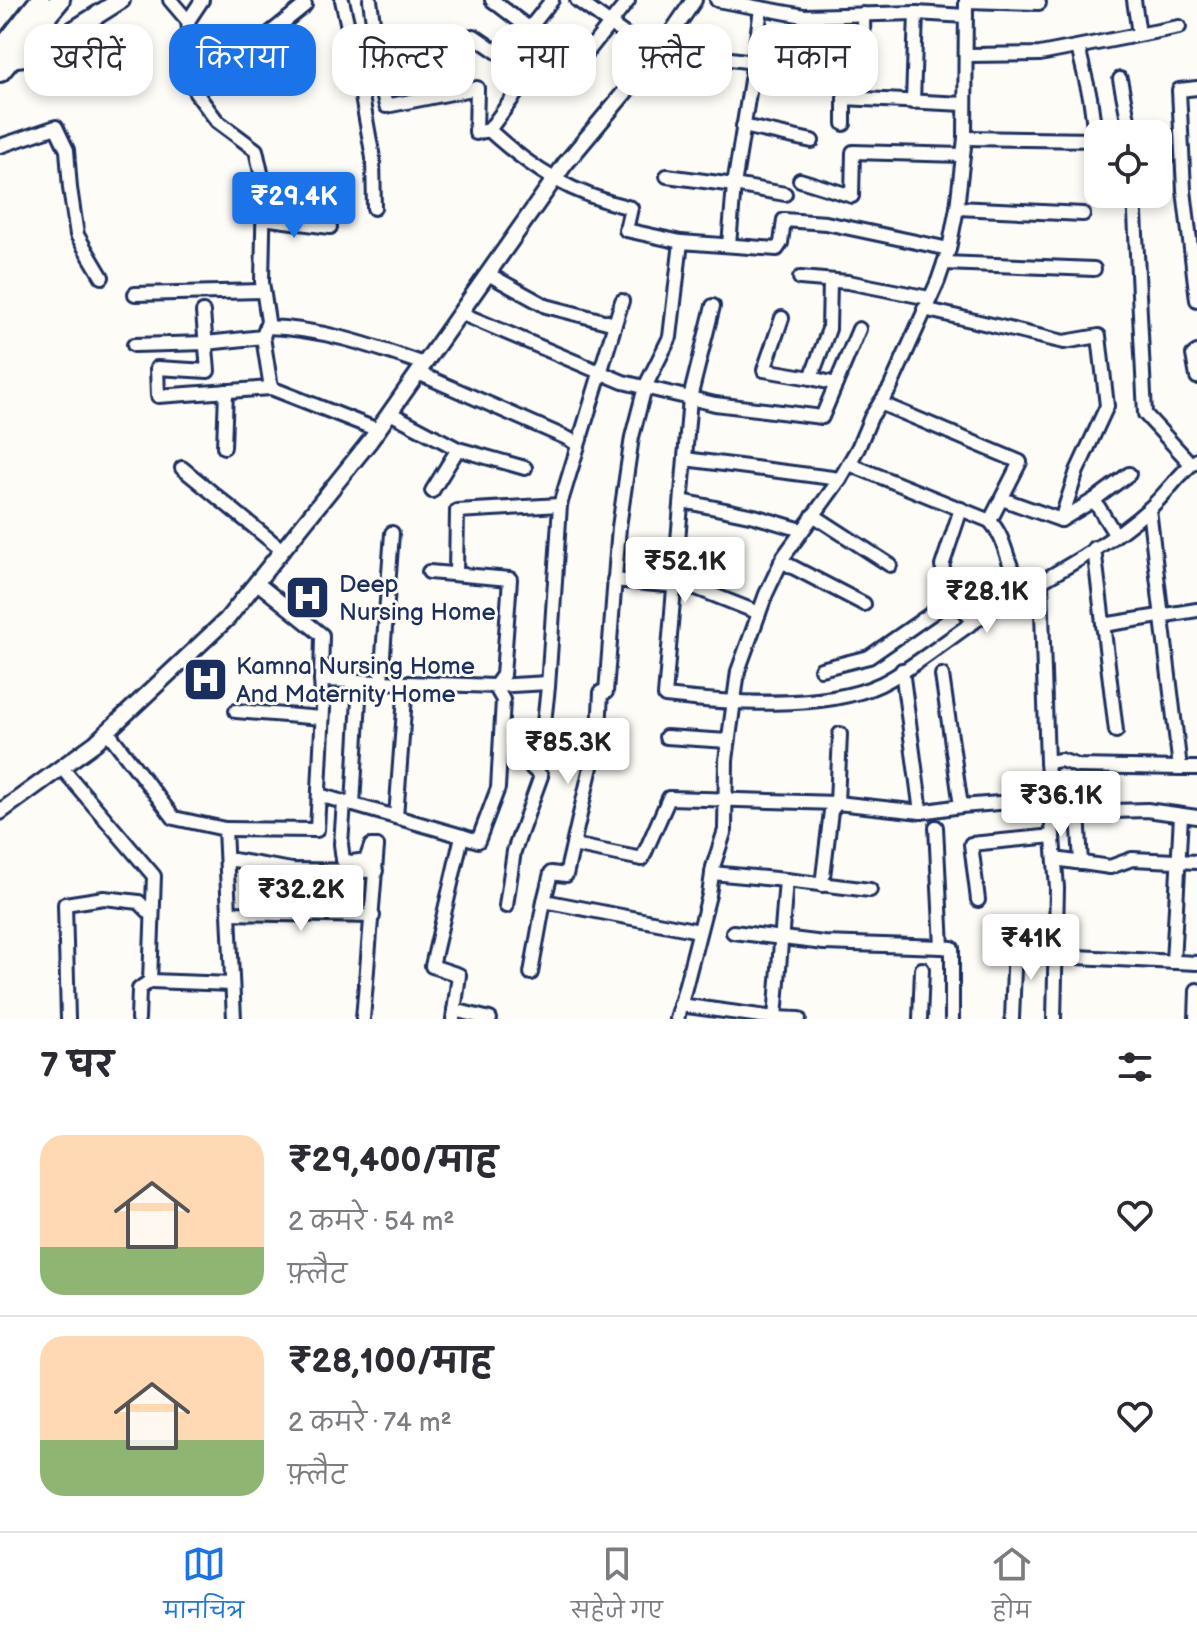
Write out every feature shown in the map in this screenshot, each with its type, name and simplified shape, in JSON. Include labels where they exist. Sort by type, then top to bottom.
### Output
[{"type":"main road","points":[[23,34],[40,0]]},
{"type":"main road","points":[[2,58],[60,0]]},
{"type":"main road","points":[[84,24],[121,0]]},
{"type":"main road","points":[[2,58],[24,57]]},
{"type":"street","points":[[170,0],[188,24]]},
{"type":"street","points":[[188,21],[202,0]]},
{"type":"street","points":[[342,0],[347,24]]},
{"type":"street","points":[[370,0],[373,24]]},
{"type":"street","points":[[492,0],[524,24]]},
{"type":"street","points":[[532,24],[552,0]]},
{"type":"street","points":[[577,0],[611,25]]},
{"type":"street","points":[[677,24],[694,0]]},
{"type":"street","points":[[717,0],[804,16],[916,13],[966,16]]},
{"type":"street","points":[[677,1019],[725,830],[728,741],[738,671],[781,561],[840,479],[871,417],[890,388],[949,249],[965,138],[966,0],[1039,3]]},
{"type":"street","points":[[1134,0],[1139,34]]},
{"type":"street","points":[[596,43],[628,1]]},
{"type":"street","points":[[281,24],[305,5]]},
{"type":"street","points":[[759,24],[761,8]]},
{"type":"street","points":[[913,102],[916,13]]},
{"type":"street","points":[[863,14],[863,24]]},
{"type":"street","points":[[967,55],[1040,54],[1179,27]]},
{"type":"street","points":[[1078,47],[1094,120]]},
{"type":"street","points":[[1120,79],[1128,120]]},
{"type":"street","points":[[475,88],[476,133],[489,130],[514,96]]},
{"type":"street","points":[[1197,88],[1179,90],[1182,140],[1191,185],[1197,300]]},
{"type":"street","points":[[198,96],[217,121],[256,150],[264,186],[263,291],[268,321],[265,332],[271,388]]},
{"type":"street","points":[[362,96],[373,158],[374,208]]},
{"type":"street","points":[[384,96],[386,106],[437,96]]},
{"type":"street","points":[[0,812],[107,731],[227,619],[378,430],[553,181],[622,96]]},
{"type":"street","points":[[729,245],[734,185],[748,96]]},
{"type":"street","points":[[844,124],[844,98],[964,104]]},
{"type":"street","points":[[743,126],[812,141]]},
{"type":"street","points":[[0,146],[56,127],[67,150],[77,235],[102,277]]},
{"type":"street","points":[[489,130],[553,181],[631,208],[626,230],[681,242],[777,249],[781,243],[784,220],[826,223],[949,249]]},
{"type":"street","points":[[965,138],[1084,140]]},
{"type":"street","points":[[1182,140],[1197,141]]},
{"type":"street","points":[[800,180],[852,196],[853,152],[963,155]]},
{"type":"street","points":[[667,176],[785,194]]},
{"type":"street","points":[[957,208],[1083,214]]},
{"type":"street","points":[[713,306],[690,398],[665,696],[732,704],[829,698],[880,684],[974,622],[1041,583],[1149,509],[1194,462],[1145,414],[1135,208]]},
{"type":"street","points":[[263,218],[330,227]]},
{"type":"street","points":[[531,973],[551,873],[566,875],[599,732],[601,692],[606,692],[619,527],[632,437],[645,387],[670,337],[681,242]]},
{"type":"street","points":[[944,263],[1094,269]]},
{"type":"street","points":[[488,274],[546,306],[615,324]]},
{"type":"street","points":[[800,278],[830,281],[926,303],[1064,342],[1099,336],[1107,406],[1077,471],[1061,520]]},
{"type":"street","points":[[811,378],[829,329],[830,281]]},
{"type":"street","points":[[135,294],[263,291]]},
{"type":"street","points":[[506,906],[514,851],[541,776],[529,765],[542,741],[560,505],[622,301]]},
{"type":"street","points":[[203,312],[208,371],[157,368],[158,396],[271,388],[378,430]]},
{"type":"street","points":[[460,313],[601,373],[645,387],[715,404],[822,417],[859,329]]},
{"type":"street","points":[[782,318],[764,370],[836,384]]},
{"type":"street","points":[[134,345],[206,343],[296,328],[370,345],[578,445]]},
{"type":"street","points":[[1197,352],[1193,355],[1197,377]]},
{"type":"street","points":[[224,447],[226,391]]},
{"type":"street","points":[[880,403],[1020,462],[990,521]]},
{"type":"street","points":[[390,413],[458,449],[525,468]]},
{"type":"street","points":[[432,491],[458,449]]},
{"type":"street","points":[[685,459],[840,479]]},
{"type":"street","points":[[849,464],[990,521],[999,531],[1014,578],[1025,591]]},
{"type":"street","points":[[182,468],[282,550]]},
{"type":"street","points":[[1061,520],[1129,474]]},
{"type":"street","points":[[1002,499],[1061,520]]},
{"type":"street","points":[[1094,500],[1115,534]]},
{"type":"street","points":[[682,501],[802,530]]},
{"type":"street","points":[[456,573],[457,511],[560,505]]},
{"type":"street","points":[[961,509],[942,566],[954,598],[974,622]]},
{"type":"street","points":[[1149,509],[1180,768]]},
{"type":"street","points":[[813,515],[890,565]]},
{"type":"street","points":[[381,682],[392,533]]},
{"type":"street","points":[[1094,548],[1116,731]]},
{"type":"street","points":[[781,561],[864,604]]},
{"type":"street","points":[[429,572],[510,579],[503,675],[495,686]]},
{"type":"street","points":[[614,580],[696,588],[759,613]]},
{"type":"street","points":[[107,731],[174,818],[225,829],[317,830],[322,635],[256,582]]},
{"type":"street","points":[[1041,583],[1047,762],[1055,859],[1054,1019]]},
{"type":"street","points":[[821,669],[869,657],[954,598]]},
{"type":"street","points":[[1103,625],[1197,610]]},
{"type":"street","points":[[902,670],[921,812]]},
{"type":"street","points":[[942,675],[961,806]]},
{"type":"street","points":[[321,680],[495,686],[548,683]]},
{"type":"street","points":[[360,681],[341,844],[343,860],[366,860],[371,846],[377,846],[363,1019]]},
{"type":"street","points":[[396,817],[406,683]]},
{"type":"street","points":[[319,795],[478,841],[498,788],[503,700],[495,686]]},
{"type":"street","points":[[236,711],[322,718]]},
{"type":"street","points":[[822,885],[831,811],[837,803],[840,734]]},
{"type":"street","points":[[666,737],[728,741]]},
{"type":"street","points":[[1047,762],[1061,760],[1078,766],[1197,768]]},
{"type":"street","points":[[61,767],[154,876],[150,981]]},
{"type":"street","points":[[573,845],[642,859],[669,798],[837,803],[921,812],[1050,799]]},
{"type":"street","points":[[1081,863],[1078,812],[1147,810],[1197,817]]},
{"type":"street","points":[[1173,962],[1181,815]]},
{"type":"street","points":[[936,827],[942,947]]},
{"type":"street","points":[[225,829],[234,1019]]},
{"type":"street","points":[[462,836],[432,966],[459,975],[454,1014],[490,1019]]},
{"type":"street","points":[[978,900],[971,844],[1053,836]]},
{"type":"street","points":[[1055,859],[1110,867],[1132,859],[1197,862]]},
{"type":"street","points":[[227,861],[292,870],[376,871]]},
{"type":"street","points":[[712,873],[870,890]]},
{"type":"street","points":[[775,1018],[786,880]]},
{"type":"street","points":[[68,1019],[65,904],[104,898],[139,902],[152,915]]},
{"type":"street","points":[[544,901],[699,931]]},
{"type":"street","points":[[229,913],[373,916]]},
{"type":"street","points":[[733,932],[824,943],[952,948],[952,1019]]},
{"type":"street","points":[[1012,1019],[1015,944]]},
{"type":"street","points":[[1056,956],[1197,963]]},
{"type":"street","points":[[920,1019],[922,969]]},
{"type":"street","points":[[138,1019],[139,989],[150,981],[232,984]]},
{"type":"street","points":[[1196,1019],[1197,990]]},
{"type":"street","points":[[680,1005],[799,1019]]},
{"type":"place","name":"Deep Nursing Home","points":[[308,598]]},
{"type":"place","name":"Kamna Nursing Home And Maternity Home","points":[[205,680]]}]
